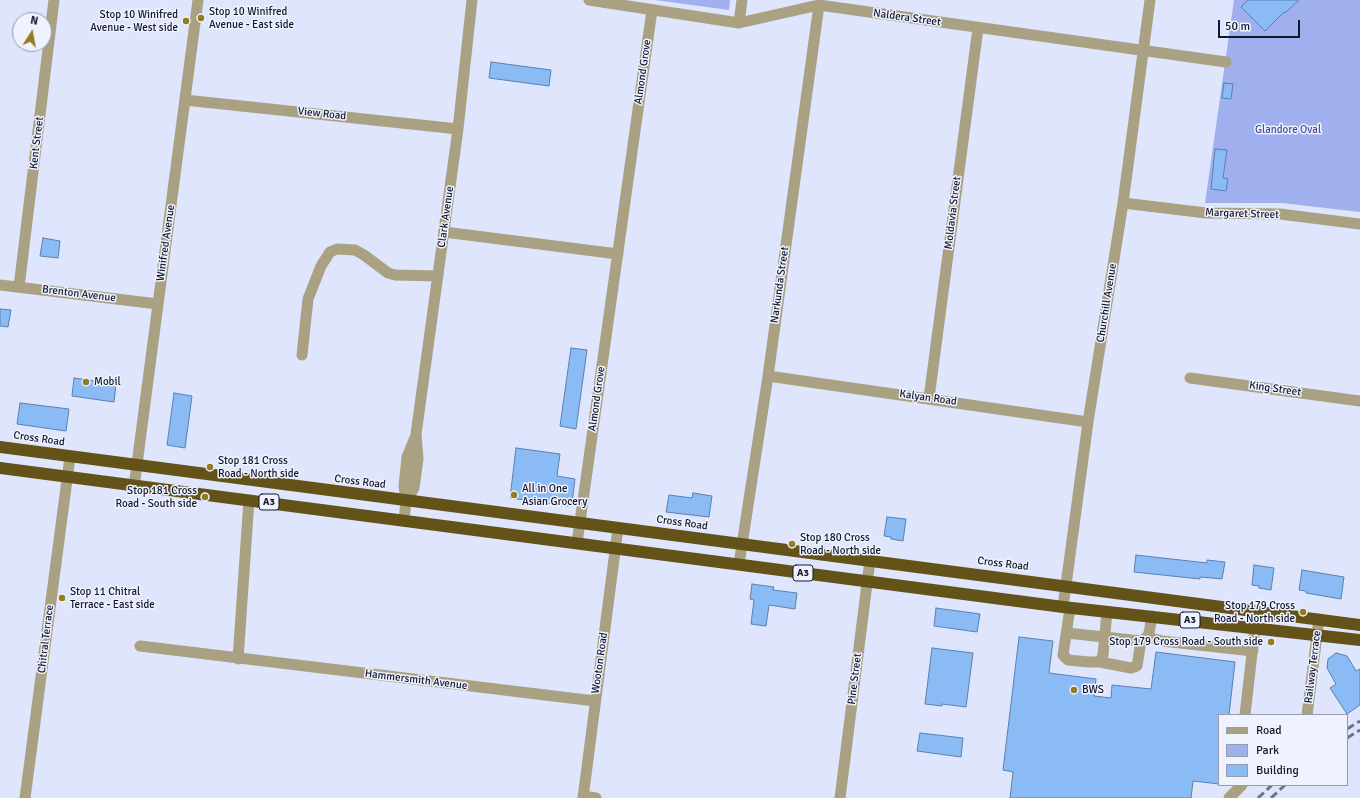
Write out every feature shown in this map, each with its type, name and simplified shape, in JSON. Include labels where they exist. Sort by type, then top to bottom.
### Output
[{"type":"highway","name":"Cross Road","points":[[0,447],[742,545],[1066,585],[1360,625]]},
{"type":"highway","name":"A3","points":[[0,468],[134,487],[249,500],[1066,607],[1255,627],[1360,640]]},
{"type":"street","name":"Kent Street","points":[[19,287],[54,0]]},
{"type":"street","name":"Winifred Avenue","points":[[134,487],[138,466],[198,0]]},
{"type":"street","name":"Clark Avenue","points":[[404,521],[406,501],[404,486],[407,457],[416,434],[458,129],[472,0]]},
{"type":"street","name":"Naldera Street","points":[[589,0],[740,23],[819,5],[1226,62]]},
{"type":"street","points":[[740,23],[742,0]]},
{"type":"street","name":"Churchill Avenue","points":[[1100,662],[1068,660],[1063,655],[1067,633],[1066,585],[1088,422],[1123,203],[1150,0]]},
{"type":"street","name":"Narkunda Street","points":[[739,564],[768,376],[819,5]]},
{"type":"street","name":"Almond Grove","points":[[577,543],[652,10]]},
{"type":"street","name":"Moldavia Street","points":[[929,398],[978,28]]},
{"type":"street","name":"View Road","points":[[185,100],[458,129]]},
{"type":"street","name":"Margaret Street","points":[[1123,203],[1206,213],[1280,214],[1360,224]]},
{"type":"street","points":[[444,232],[618,254]]},
{"type":"street","points":[[302,355],[308,299],[321,266],[330,252],[337,249],[354,250],[364,255],[388,273],[395,275],[438,276]]},
{"type":"street","name":"Brenton Avenue","points":[[0,285],[158,304]]},
{"type":"street","name":"Kalyan Road","points":[[768,376],[1088,422]]},
{"type":"street","name":"King Street","points":[[1190,378],[1360,401]]},
{"type":"street","name":"Chitral Terrace","points":[[25,798],[70,456]]},
{"type":"street","points":[[238,659],[249,500]]},
{"type":"street","name":"Wooton Road","points":[[583,797],[618,528]]},
{"type":"street","name":"Pine Street","points":[[840,798],[870,560]]},
{"type":"street","points":[[1107,612],[1103,655],[1100,662],[1131,668],[1138,666],[1144,639],[1152,616]]},
{"type":"street","name":"Railway Terrace","points":[[1307,714],[1319,619]]},
{"type":"street","points":[[1245,714],[1255,627]]},
{"type":"street","points":[[1067,633],[1144,639],[1253,651]]},
{"type":"street","name":"Hammersmith Avenue","points":[[140,646],[595,701]]},
{"type":"street","points":[[1230,798],[1241,786]]},
{"type":"street","points":[[583,797],[596,798]]},
{"type":"green space","points":[[655,0],[730,0],[729,10]]},
{"type":"green space","name":"Glandore Oval","points":[[1234,0],[1360,0],[1360,212],[1282,203],[1205,203]]},
{"type":"building","points":[[1248,0],[1299,0],[1285,13],[1284,12],[1265,31],[1241,7]]},
{"type":"building","points":[[491,62],[551,70],[549,86],[489,78]]},
{"type":"building","points":[[1224,83],[1233,84],[1231,99],[1222,98]]},
{"type":"building","points":[[1215,149],[1227,150],[1223,178],[1228,179],[1226,191],[1211,189]]},
{"type":"building","points":[[43,238],[60,241],[58,258],[40,256]]},
{"type":"building","points":[[0,309],[11,310],[8,327],[0,326]]},
{"type":"building","points":[[571,348],[587,350],[576,429],[560,426]]},
{"type":"building","points":[[74,378],[116,384],[114,402],[72,396]]},
{"type":"building","points":[[174,393],[192,396],[185,448],[167,445]]},
{"type":"building","points":[[20,403],[69,409],[66,431],[17,424]]},
{"type":"building","points":[[516,448],[560,454],[557,476],[575,479],[572,503],[568,506],[510,498]]},
{"type":"building","points":[[693,493],[712,496],[709,517],[666,512],[669,495],[692,498]]},
{"type":"building","points":[[887,517],[906,519],[903,541],[884,536]]},
{"type":"building","points":[[1136,555],[1207,563],[1207,560],[1225,562],[1222,579],[1200,577],[1200,579],[1134,572]]},
{"type":"building","points":[[1254,565],[1274,568],[1271,590],[1252,585]]},
{"type":"building","points":[[1302,570],[1344,577],[1341,599],[1306,593],[1306,591],[1299,590]]},
{"type":"building","points":[[752,584],[774,587],[773,590],[797,593],[795,609],[769,605],[766,626],[751,624],[754,600],[750,599]]},
{"type":"building","points":[[936,608],[980,614],[977,632],[934,626]]},
{"type":"building","points":[[1019,637],[1053,641],[1049,673],[1096,679],[1094,696],[1111,698],[1112,685],[1151,689],[1156,652],[1235,662],[1229,714],[1218,714],[1218,784],[1193,781],[1191,798],[1010,798],[1013,772],[1003,770]]},
{"type":"building","points":[[932,648],[973,653],[966,707],[942,704],[942,706],[925,704]]},
{"type":"building","points":[[1336,653],[1347,656],[1356,671],[1360,669],[1360,705],[1347,714],[1330,688],[1336,684],[1327,668],[1328,659]]},
{"type":"building","points":[[920,733],[963,738],[961,757],[917,751]]},
{"type":"railway","points":[[1348,728],[1360,721]]},
{"type":"railway","points":[[1348,737],[1360,730]]},
{"type":"railway","points":[[1258,798],[1271,786]]},
{"type":"railway","points":[[1271,798],[1284,786]]},
{"type":"place","name":"Stop 10 Winifred Avenue - East side","points":[[201,18]]},
{"type":"place","name":"Stop 10 Winifred Avenue - West side","points":[[186,21]]},
{"type":"place","name":"Mobil","points":[[86,382]]},
{"type":"place","name":"Stop 181 Cross Road - North side","points":[[210,467]]},
{"type":"place","name":"All in One Asian Grocery","points":[[514,495]]},
{"type":"place","name":"Stop 181 Cross Road - South side","points":[[205,497]]},
{"type":"place","name":"Stop 180 Cross Road - North side","points":[[792,544]]},
{"type":"place","name":"Stop 11 Chitral Terrace - East side","points":[[62,598]]},
{"type":"place","name":"Stop 179 Cross Road - North side","points":[[1303,612]]},
{"type":"place","name":"Stop 179 Cross Road - South side","points":[[1271,642]]},
{"type":"place","name":"BWS","points":[[1074,690]]}]
